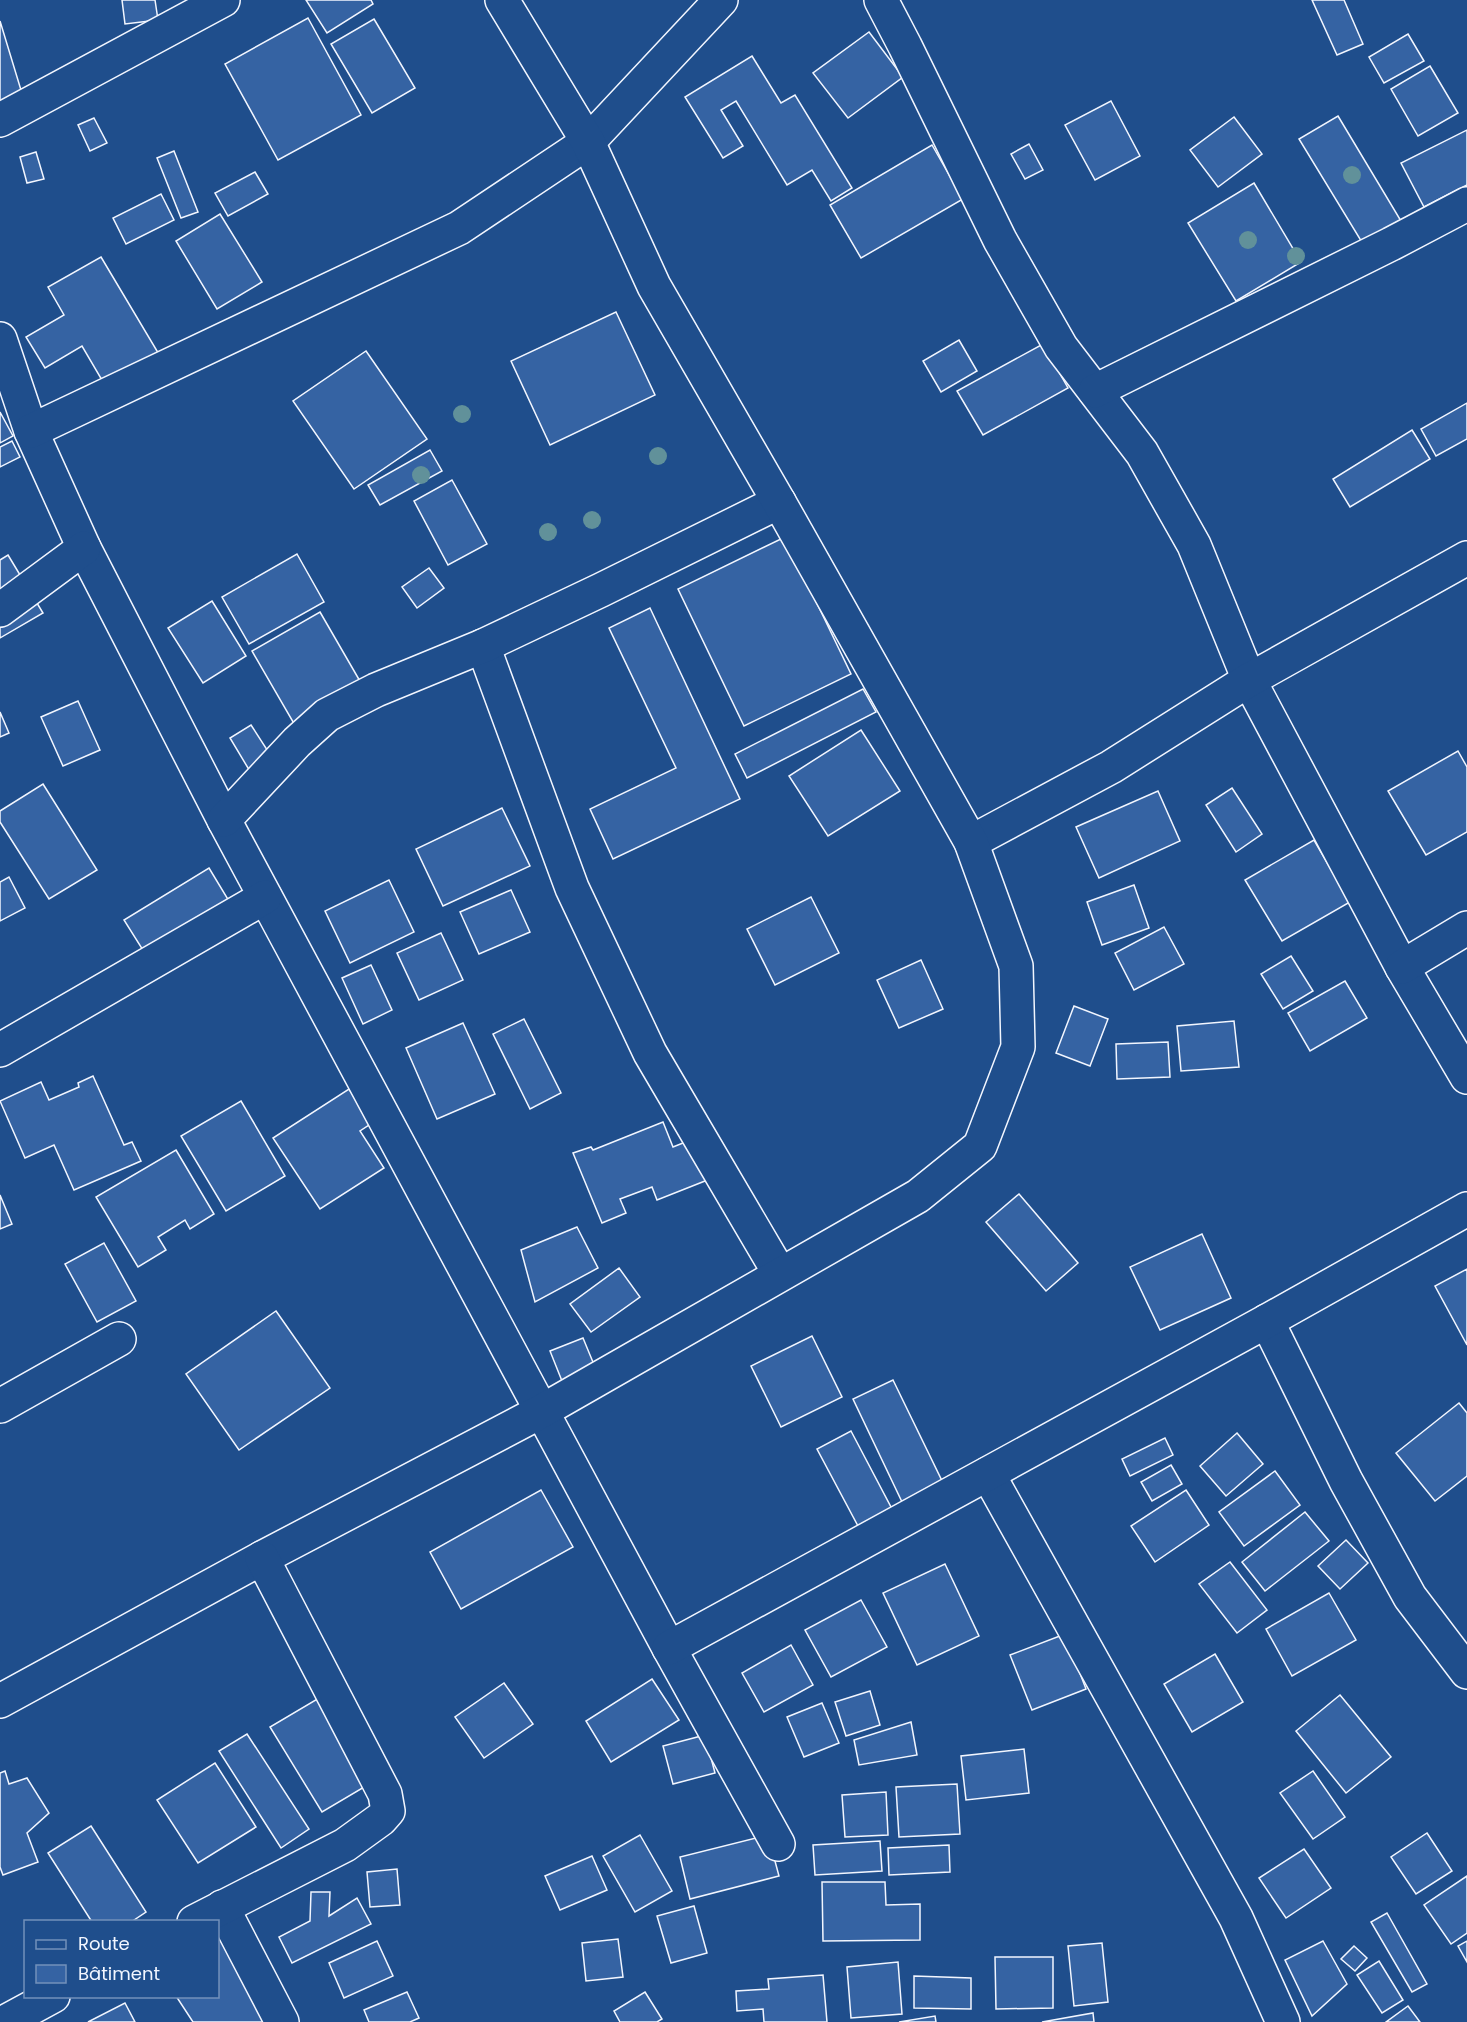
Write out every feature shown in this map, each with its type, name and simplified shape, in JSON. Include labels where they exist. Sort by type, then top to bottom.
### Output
[{"type":"street","points":[[0,120],[223,0]]},
{"type":"street","points":[[5,1688],[262,1558],[542,1410],[918,1196],[980,1146],[1018,1047],[1016,966],[971,842],[654,286],[588,142],[502,0]]},
{"type":"street","points":[[31,431],[459,228],[588,142],[721,0]]},
{"type":"street","points":[[881,0],[1000,240],[1061,347],[1142,453],[1194,544],[1249,680],[1402,967],[1467,1077]]},
{"type":"street","points":[[1095,391],[1467,204]]},
{"type":"street","points":[[0,339],[31,431],[84,548],[224,820],[669,1648],[778,1844]]},
{"type":"street","points":[[224,820],[297,742],[327,716],[376,690],[483,646],[779,502]]},
{"type":"street","points":[[0,610],[84,548]]},
{"type":"street","points":[[971,842],[1110,767],[1249,680],[1467,558]]},
{"type":"street","points":[[483,646],[572,888],[650,1053],[780,1274]]},
{"type":"street","points":[[0,1050],[265,897]]},
{"type":"street","points":[[1402,967],[1467,928]]},
{"type":"street","points":[[669,1648],[1467,1209]]},
{"type":"street","points":[[1267,1321],[1346,1481],[1410,1597],[1467,1672]]},
{"type":"street","points":[[0,1406],[120,1338]]},
{"type":"street","points":[[988,1474],[1236,1918],[1283,2022]]},
{"type":"street","points":[[208,1914],[345,1845],[381,1819],[388,1810],[385,1794],[262,1558]]},
{"type":"street","points":[[219,1930],[282,2022]]},
{"type":"street","points":[[5,2022],[49,1998]]},
{"type":"building","points":[[122,0],[155,0],[158,20],[125,24]]},
{"type":"building","points":[[306,0],[371,0],[373,4],[327,33]]},
{"type":"building","points":[[1312,0],[1344,0],[1363,44],[1337,55]]},
{"type":"building","points":[[308,18],[361,115],[278,160],[225,64]]},
{"type":"building","points":[[374,19],[415,88],[372,113],[331,44]]},
{"type":"building","points":[[0,21],[24,100],[0,107]]},
{"type":"building","points":[[869,32],[903,77],[848,118],[813,73]]},
{"type":"building","points":[[1408,34],[1424,61],[1384,83],[1369,57]]},
{"type":"building","points":[[752,56],[781,103],[795,95],[852,188],[831,201],[812,170],[787,185],[736,101],[721,110],[743,146],[723,158],[685,97]]},
{"type":"building","points":[[1430,66],[1458,113],[1418,136],[1391,89]]},
{"type":"building","points":[[1111,101],[1140,156],[1095,180],[1065,125]]},
{"type":"building","points":[[1338,116],[1401,221],[1363,244],[1299,139]]},
{"type":"building","points":[[1234,117],[1262,154],[1218,187],[1190,150]]},
{"type":"building","points":[[94,118],[107,143],[90,151],[78,125]]},
{"type":"building","points":[[1467,130],[1467,185],[1424,207],[1401,163]]},
{"type":"building","points":[[1029,144],[1043,170],[1025,179],[1011,154]]},
{"type":"building","points":[[932,145],[963,199],[861,258],[830,205]]},
{"type":"building","points":[[174,151],[198,212],[181,218],[157,158]]},
{"type":"building","points":[[36,152],[44,179],[27,183],[20,157]]},
{"type":"building","points":[[255,172],[268,194],[228,216],[215,193]]},
{"type":"building","points":[[1254,183],[1301,262],[1236,301],[1188,223]]},
{"type":"building","points":[[161,194],[174,220],[126,244],[113,218]]},
{"type":"building","points":[[220,214],[262,282],[217,309],[176,241]]},
{"type":"building","points":[[101,257],[160,356],[106,387],[82,346],[45,368],[26,337],[64,315],[48,287]]},
{"type":"building","points":[[616,312],[655,395],[550,445],[511,361]]},
{"type":"building","points":[[959,340],[977,371],[941,392],[923,361]]},
{"type":"building","points":[[1043,344],[1068,388],[983,435],[957,391]]},
{"type":"building","points":[[366,351],[427,439],[354,489],[293,401]]},
{"type":"building","points":[[1467,403],[1467,439],[1436,456],[1421,429]]},
{"type":"building","points":[[0,412],[13,436],[0,443]]},
{"type":"building","points":[[1412,430],[1430,459],[1350,507],[1333,479]]},
{"type":"building","points":[[12,441],[20,457],[0,467],[0,447]]},
{"type":"building","points":[[430,450],[442,471],[380,505],[368,485]]},
{"type":"building","points":[[452,480],[487,544],[448,565],[414,501]]},
{"type":"building","points":[[785,537],[851,674],[744,726],[678,589]]},
{"type":"building","points":[[297,554],[324,602],[249,644],[222,597]]},
{"type":"building","points":[[8,555],[43,613],[0,638],[0,560]]},
{"type":"building","points":[[429,568],[444,588],[417,608],[402,587]]},
{"type":"building","points":[[212,601],[246,656],[203,683],[168,628]]},
{"type":"building","points":[[650,608],[740,799],[613,859],[590,809],[676,768],[609,628]]},
{"type":"building","points":[[320,612],[368,695],[300,734],[252,651]]},
{"type":"building","points":[[863,689],[876,712],[747,778],[735,754]]},
{"type":"building","points":[[78,701],[100,750],[63,766],[41,717]]},
{"type":"building","points":[[0,712],[9,733],[0,737]]},
{"type":"building","points":[[251,725],[273,759],[251,773],[230,738]]},
{"type":"building","points":[[861,730],[900,791],[828,836],[789,776]]},
{"type":"building","points":[[1458,751],[1467,767],[1467,832],[1426,855],[1388,791]]},
{"type":"building","points":[[43,784],[97,870],[49,899],[0,822],[0,811]]},
{"type":"building","points":[[1232,788],[1262,834],[1236,852],[1206,805]]},
{"type":"building","points":[[1158,791],[1180,841],[1099,878],[1076,827]]},
{"type":"building","points":[[502,808],[530,866],[443,906],[416,849]]},
{"type":"building","points":[[1314,840],[1350,902],[1282,941],[1245,880]]},
{"type":"building","points":[[209,868],[229,901],[151,963],[124,920]]},
{"type":"building","points":[[9,877],[25,908],[0,921],[0,882]]},
{"type":"building","points":[[389,880],[414,932],[350,963],[325,911]]},
{"type":"building","points":[[1134,885],[1149,928],[1102,945],[1087,902]]},
{"type":"building","points":[[511,890],[530,932],[479,954],[460,912]]},
{"type":"building","points":[[811,897],[839,953],[775,985],[747,929]]},
{"type":"building","points":[[1164,927],[1184,964],[1134,990],[1115,953]]},
{"type":"building","points":[[441,933],[463,980],[419,1000],[397,953]]},
{"type":"building","points":[[1291,956],[1313,991],[1283,1009],[1261,974]]},
{"type":"building","points":[[921,960],[943,1009],[899,1028],[877,980]]},
{"type":"building","points":[[371,965],[392,1010],[363,1024],[342,978]]},
{"type":"building","points":[[1345,981],[1367,1018],[1310,1051],[1288,1013]]},
{"type":"building","points":[[1074,1006],[1108,1019],[1090,1066],[1056,1053]]},
{"type":"building","points":[[524,1019],[561,1093],[530,1109],[493,1034]]},
{"type":"building","points":[[1234,1021],[1239,1067],[1181,1071],[1177,1026]]},
{"type":"building","points":[[463,1023],[495,1094],[437,1119],[406,1048]]},
{"type":"building","points":[[1168,1042],[1170,1077],[1117,1079],[1116,1044]]},
{"type":"building","points":[[93,1076],[124,1145],[132,1142],[141,1161],[74,1190],[54,1145],[25,1158],[0,1101],[41,1082],[49,1100],[79,1087],[78,1083]]},
{"type":"building","points":[[349,1089],[372,1123],[360,1131],[384,1168],[320,1209],[273,1138]]},
{"type":"building","points":[[241,1101],[285,1176],[226,1211],[181,1136]]},
{"type":"building","points":[[663,1122],[673,1147],[693,1139],[710,1179],[657,1200],[652,1187],[620,1199],[626,1213],[602,1223],[573,1153],[591,1147],[593,1150]]},
{"type":"building","points":[[176,1150],[214,1214],[190,1229],[185,1220],[158,1237],[166,1250],[138,1267],[96,1197]]},
{"type":"building","points":[[1019,1194],[1078,1263],[1046,1291],[986,1222]]},
{"type":"building","points":[[0,1195],[12,1224],[0,1229]]},
{"type":"building","points":[[577,1227],[598,1268],[535,1302],[521,1250]]},
{"type":"building","points":[[1202,1234],[1231,1298],[1160,1330],[1130,1267]]},
{"type":"building","points":[[104,1243],[136,1301],[97,1322],[65,1264]]},
{"type":"building","points":[[619,1268],[640,1297],[591,1332],[570,1304]]},
{"type":"building","points":[[1467,1269],[1467,1345],[1435,1286]]},
{"type":"building","points":[[276,1311],[330,1388],[239,1450],[186,1374]]},
{"type":"building","points":[[812,1336],[842,1397],[781,1427],[751,1366]]},
{"type":"building","points":[[583,1338],[595,1367],[562,1381],[550,1351]]},
{"type":"building","points":[[893,1380],[944,1485],[903,1504],[853,1399]]},
{"type":"building","points":[[1459,1403],[1467,1413],[1467,1476],[1435,1501],[1396,1453]]},
{"type":"building","points":[[851,1431],[892,1509],[858,1526],[817,1449]]},
{"type":"building","points":[[1237,1433],[1263,1464],[1226,1496],[1200,1466]]},
{"type":"building","points":[[1165,1438],[1173,1455],[1130,1476],[1122,1459]]},
{"type":"building","points":[[1171,1465],[1182,1484],[1152,1501],[1141,1482]]},
{"type":"building","points":[[1275,1471],[1300,1505],[1244,1546],[1219,1512]]},
{"type":"building","points":[[541,1490],[573,1547],[461,1609],[430,1552]]},
{"type":"building","points":[[1186,1490],[1209,1525],[1155,1562],[1131,1526]]},
{"type":"building","points":[[1305,1512],[1329,1541],[1265,1591],[1242,1562]]},
{"type":"building","points":[[1346,1540],[1368,1563],[1340,1589],[1318,1566]]},
{"type":"building","points":[[1230,1562],[1267,1610],[1237,1633],[1199,1584]]},
{"type":"building","points":[[945,1564],[979,1636],[917,1665],[883,1593]]},
{"type":"building","points":[[1329,1593],[1356,1640],[1292,1676],[1266,1629]]},
{"type":"building","points":[[861,1600],[887,1647],[831,1677],[805,1630]]},
{"type":"building","points":[[1065,1634],[1086,1689],[1032,1710],[1010,1655]]},
{"type":"building","points":[[791,1645],[813,1685],[764,1712],[742,1673]]},
{"type":"building","points":[[1215,1654],[1243,1702],[1192,1732],[1164,1684]]},
{"type":"building","points":[[652,1679],[679,1720],[611,1762],[586,1721]]},
{"type":"building","points":[[504,1683],[533,1724],[484,1758],[455,1717]]},
{"type":"building","points":[[870,1691],[880,1725],[846,1736],[835,1702]]},
{"type":"building","points":[[1340,1695],[1391,1757],[1346,1793],[1296,1731]]},
{"type":"building","points":[[319,1698],[371,1783],[322,1812],[270,1727]]},
{"type":"building","points":[[822,1703],[839,1743],[804,1757],[787,1717]]},
{"type":"building","points":[[911,1722],[917,1755],[859,1765],[854,1740]]},
{"type":"building","points":[[247,1734],[309,1829],[281,1848],[219,1751]]},
{"type":"building","points":[[705,1735],[715,1773],[673,1784],[663,1746]]},
{"type":"building","points":[[1024,1749],[1029,1793],[966,1800],[961,1756]]},
{"type":"building","points":[[215,1763],[256,1827],[198,1863],[157,1800]]},
{"type":"building","points":[[5,1771],[9,1784],[27,1778],[49,1813],[27,1833],[38,1862],[3,1875],[0,1867],[0,1773]]},
{"type":"building","points":[[1313,1771],[1345,1817],[1313,1839],[1280,1793]]},
{"type":"building","points":[[957,1784],[960,1834],[899,1837],[896,1787]]},
{"type":"building","points":[[886,1792],[888,1835],[845,1837],[842,1795]]},
{"type":"building","points":[[91,1826],[146,1912],[134,1920],[91,1920],[48,1853]]},
{"type":"building","points":[[1427,1833],[1452,1871],[1416,1894],[1391,1857]]},
{"type":"building","points":[[640,1835],[672,1891],[635,1912],[603,1856]]},
{"type":"building","points":[[768,1835],[779,1876],[690,1899],[680,1857]]},
{"type":"building","points":[[880,1841],[882,1871],[815,1875],[813,1845]]},
{"type":"building","points":[[949,1845],[950,1872],[889,1875],[888,1848]]},
{"type":"building","points":[[1304,1849],[1331,1888],[1286,1918],[1259,1878]]},
{"type":"building","points":[[592,1856],[607,1890],[560,1910],[545,1876]]},
{"type":"building","points":[[397,1869],[400,1905],[370,1907],[367,1872]]},
{"type":"building","points":[[1467,1876],[1467,1933],[1451,1944],[1424,1905]]},
{"type":"building","points":[[822,1882],[885,1882],[886,1905],[920,1904],[920,1940],[823,1941]]},
{"type":"building","points":[[311,1892],[330,1892],[329,1916],[357,1898],[371,1924],[292,1963],[279,1937],[310,1921]]},
{"type":"building","points":[[694,1906],[707,1953],[671,1963],[657,1916]]},
{"type":"building","points":[[1387,1913],[1427,1984],[1412,1992],[1371,1922]]},
{"type":"building","points":[[225,1936],[281,2022],[193,2022],[177,1998],[219,1998],[219,1940]]},
{"type":"building","points":[[618,1939],[623,1977],[586,1981],[582,1943]]},
{"type":"building","points":[[377,1941],[393,1976],[344,1998],[329,1963]]},
{"type":"building","points":[[1323,1941],[1347,1984],[1312,2016],[1285,1960]]},
{"type":"building","points":[[1467,1941],[1467,1962],[1458,1946]]},
{"type":"building","points":[[1102,1943],[1108,2002],[1074,2006],[1068,1946]]},
{"type":"building","points":[[1354,1946],[1367,1958],[1355,1971],[1341,1959]]},
{"type":"building","points":[[995,1957],[1053,1957],[1053,2008],[996,2009]]},
{"type":"building","points":[[1379,1961],[1403,2000],[1382,2013],[1357,1975]]},
{"type":"building","points":[[898,1962],[902,2014],[851,2018],[847,1967]]},
{"type":"building","points":[[823,1975],[827,2022],[764,2022],[763,2009],[737,2011],[736,1991],[769,1989],[768,1979]]},
{"type":"building","points":[[914,1976],[971,1978],[971,2009],[914,2008]]},
{"type":"building","points":[[407,1992],[419,2018],[410,2022],[369,2022],[364,2010]]},
{"type":"building","points":[[645,1992],[662,2019],[657,2022],[620,2022],[614,2011]]},
{"type":"building","points":[[125,2003],[135,2022],[88,2022]]},
{"type":"building","points":[[1408,2006],[1420,2022],[1386,2022]]},
{"type":"building","points":[[1093,2013],[1094,2022],[1042,2022]]},
{"type":"building","points":[[935,2016],[936,2022],[899,2022]]}]
